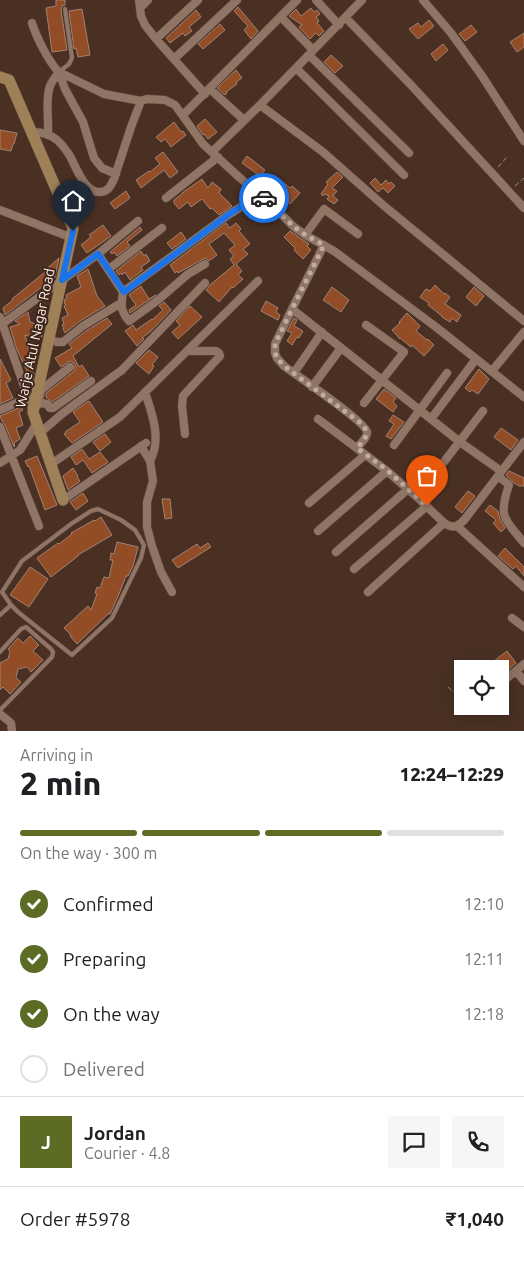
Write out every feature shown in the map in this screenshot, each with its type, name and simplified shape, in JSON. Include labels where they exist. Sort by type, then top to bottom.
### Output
[{"type":"street","points":[[148,0],[139,4],[145,25],[156,39],[207,92],[244,120]]},
{"type":"street","points":[[156,39],[198,0]]},
{"type":"street","points":[[174,59],[237,0]]},
{"type":"street","points":[[183,116],[297,0]]},
{"type":"street","points":[[316,0],[339,25]]},
{"type":"street","points":[[166,198],[215,154],[244,120],[362,0]]},
{"type":"street","points":[[423,0],[451,33],[482,76],[524,142]]},
{"type":"street","points":[[282,17],[311,52],[409,152]]},
{"type":"street","points":[[346,18],[411,85],[524,208]]},
{"type":"street","points":[[32,23],[54,68],[59,72],[104,94],[141,101],[147,99],[165,100],[175,105],[204,144],[294,227],[334,251],[524,397]]},
{"type":"street","points":[[296,68],[404,174]]},
{"type":"street","points":[[48,135],[48,93],[59,72]]},
{"type":"street","points":[[59,72],[64,89],[83,122],[94,158],[102,168],[116,174]]},
{"type":"street","name":"Warje Atul Nagar Road","points":[[0,77],[9,80],[74,228],[49,338],[35,412]]},
{"type":"street","points":[[32,132],[40,132],[55,138],[63,146],[86,185],[94,192],[106,191],[116,174],[130,127],[141,101]]},
{"type":"street","points":[[260,105],[323,152],[383,205],[524,321]]},
{"type":"street","points":[[205,264],[188,274],[158,300],[129,321],[123,314],[121,303],[124,292],[228,215],[260,194]]},
{"type":"street","points":[[305,235],[324,209],[358,234]]},
{"type":"street","points":[[0,210],[67,236],[72,236]]},
{"type":"street","points":[[138,221],[98,254],[1,321],[35,412],[63,500],[144,445],[150,461],[153,481],[147,502],[147,527],[161,572],[172,592]]},
{"type":"street","points":[[109,269],[162,228]]},
{"type":"street","points":[[324,245],[274,348],[280,362],[365,427],[367,435],[357,448]]},
{"type":"street","points":[[98,254],[124,292]]},
{"type":"street","points":[[51,464],[120,417],[258,281]]},
{"type":"street","points":[[0,410],[63,413],[122,370],[205,283]]},
{"type":"street","points":[[49,338],[57,342],[63,342],[83,326],[121,303]]},
{"type":"street","points":[[292,309],[499,473],[509,485],[504,501],[503,514],[507,522],[524,542]]},
{"type":"street","points":[[364,403],[404,352],[366,324]]},
{"type":"street","points":[[294,373],[322,332]]},
{"type":"street","points":[[492,371],[521,341],[524,332]]},
{"type":"street","points":[[312,386],[341,348]]},
{"type":"street","points":[[186,434],[182,406],[183,396],[220,356],[216,351],[188,350]]},
{"type":"street","points":[[431,419],[476,359]]},
{"type":"street","points":[[0,463],[23,447],[41,390],[70,367]]},
{"type":"street","points":[[394,445],[447,373]]},
{"type":"street","points":[[35,412],[47,404],[50,408],[53,408],[92,381]]},
{"type":"street","points":[[145,392],[156,432],[154,454],[150,461]]},
{"type":"street","points":[[417,497],[483,412]]},
{"type":"street","points":[[318,419],[387,470],[444,523],[453,527],[465,519],[524,442]]},
{"type":"street","points":[[0,427],[38,526]]},
{"type":"street","points":[[309,502],[365,454]]},
{"type":"street","points":[[318,531],[387,470]]},
{"type":"street","points":[[336,552],[408,489]]},
{"type":"street","points":[[354,569],[427,506]]},
{"type":"street","points":[[368,592],[444,523]]},
{"type":"street","points":[[457,526],[524,587]]},
{"type":"street","points":[[512,618],[524,627]]},
{"type":"street","points":[[509,677],[524,664]]},
{"type":"street","points":[[516,671],[524,681]]},
{"type":"street","points":[[0,712],[12,723],[12,731]]},
{"type":"lane","points":[[59,72],[69,64],[72,58],[65,8]]},
{"type":"lane","points":[[98,509],[121,520],[135,530],[144,545],[141,558],[112,618],[72,655],[11,605],[2,592],[22,560],[91,511],[98,509]]},
{"type":"lane","points":[[0,616],[11,605]]},
{"type":"lane","points":[[0,652],[21,629],[26,627],[53,652],[52,657],[0,712]]},
{"type":"path","points":[[492,173],[507,158]]},
{"type":"path","points":[[509,192],[524,178]]},
{"type":"path","points":[[448,688],[454,693]]},
{"type":"building","points":[[56,0],[65,0],[65,5],[62,6],[61,10],[67,50],[52,52],[46,8],[56,6]]},
{"type":"building","points":[[238,7],[258,31],[251,39],[244,30],[248,26],[234,11]]},
{"type":"building","points":[[311,8],[314,12],[317,10],[320,14],[316,17],[319,21],[317,23],[324,31],[319,36],[316,33],[310,39],[299,27],[302,25],[289,16],[296,9],[301,16]]},
{"type":"building","points":[[82,9],[90,55],[78,57],[76,48],[74,49],[69,11]]},
{"type":"building","points":[[196,10],[201,17],[189,27],[192,31],[185,36],[183,33],[170,43],[166,38]]},
{"type":"building","points":[[429,20],[434,26],[418,39],[409,29],[418,23],[421,27]]},
{"type":"building","points":[[220,24],[225,30],[203,49],[198,44]]},
{"type":"building","points":[[471,25],[477,32],[465,41],[459,34]]},
{"type":"building","points":[[524,33],[524,47],[517,52],[510,42]]},
{"type":"building","points":[[443,44],[448,50],[436,61],[431,54]]},
{"type":"building","points":[[331,55],[343,66],[335,73],[324,62]]},
{"type":"building","points":[[236,70],[242,78],[225,95],[217,88]]},
{"type":"building","points":[[205,119],[217,132],[208,139],[197,126]]},
{"type":"building","points":[[174,122],[181,132],[183,131],[186,135],[171,147],[165,139],[161,142],[156,137]]},
{"type":"building","points":[[0,130],[17,133],[11,151],[0,149]]},
{"type":"building","points":[[163,152],[178,172],[170,178],[164,170],[141,188],[136,180],[160,164],[155,158]]},
{"type":"building","points":[[247,156],[265,170],[260,176],[242,163]]},
{"type":"building","points":[[337,172],[343,177],[332,188],[337,191],[333,196],[338,200],[334,204],[327,199],[329,196],[321,194],[328,184],[326,182]]},
{"type":"building","points":[[375,178],[381,185],[386,180],[389,184],[391,182],[395,186],[388,193],[383,188],[378,192],[370,183]]},
{"type":"building","points":[[202,179],[208,188],[212,182],[221,189],[219,193],[232,206],[219,215],[212,208],[210,209],[202,199],[191,207],[188,202],[179,209],[174,200]]},
{"type":"building","points":[[283,182],[290,188],[292,186],[300,193],[290,204],[280,195],[275,200],[271,197]]},
{"type":"building","points":[[126,191],[130,198],[115,209],[110,203]]},
{"type":"building","points":[[226,223],[230,228],[236,223],[241,229],[239,231],[250,244],[243,249],[248,254],[236,264],[242,271],[238,275],[243,279],[232,287],[219,302],[206,290],[234,265],[230,259],[234,256],[229,250],[235,245],[224,233],[209,244],[217,255],[209,261],[205,258],[178,273],[177,271],[175,273],[170,265]]},
{"type":"building","points":[[103,225],[111,236],[87,253],[81,245],[91,237],[89,235]]},
{"type":"building","points":[[140,227],[142,230],[127,242],[130,246],[117,256],[114,252],[112,254],[110,252]]},
{"type":"building","points":[[290,231],[309,244],[307,246],[311,250],[303,259],[284,237]]},
{"type":"building","points":[[181,232],[186,239],[172,249],[167,243]]},
{"type":"building","points":[[141,251],[144,256],[146,254],[150,261],[141,267],[143,270],[130,280],[125,272],[119,275],[116,271]]},
{"type":"building","points":[[59,258],[55,277],[5,315],[3,308]]},
{"type":"building","points":[[88,269],[97,296],[105,306],[80,321],[65,333],[62,318],[68,315],[64,306],[66,305],[64,303],[67,298],[66,295],[81,287],[77,276]]},
{"type":"building","points":[[435,285],[450,297],[445,304],[461,315],[457,322],[452,318],[450,322],[442,317],[428,305],[429,303],[420,297],[426,289],[430,291]]},
{"type":"building","points":[[141,286],[149,299],[156,295],[130,313],[129,310],[136,305],[129,295]]},
{"type":"building","points":[[332,287],[349,300],[341,312],[323,300]]},
{"type":"building","points":[[474,287],[484,296],[476,306],[466,297]]},
{"type":"building","points":[[266,301],[278,308],[276,312],[280,315],[278,320],[261,311]]},
{"type":"building","points":[[164,302],[171,310],[142,338],[144,339],[137,346],[125,331],[133,325],[136,330],[152,320],[163,310],[159,306]]},
{"type":"building","points":[[190,306],[202,317],[178,339],[172,332],[180,325],[176,321]]},
{"type":"building","points":[[28,312],[30,322],[39,325],[41,319],[45,321],[41,340],[25,335],[29,351],[33,349],[37,358],[36,363],[30,365],[34,374],[31,388],[26,374],[28,373],[17,350],[10,327],[20,324],[15,321]]},
{"type":"building","points":[[407,313],[420,326],[416,331],[434,345],[424,356],[412,345],[411,347],[400,339],[392,330]]},
{"type":"building","points":[[107,318],[112,324],[73,356],[79,367],[82,365],[89,376],[52,402],[46,397],[46,393],[75,369],[75,364],[70,361],[61,367],[55,358],[72,348],[69,344]]},
{"type":"building","points":[[294,318],[297,320],[294,326],[303,331],[292,345],[287,341],[292,333],[287,331]]},
{"type":"building","points":[[149,350],[158,357],[152,365],[154,366],[149,374],[136,363]]},
{"type":"building","points":[[0,359],[11,380],[6,383],[13,398],[0,404]]},
{"type":"building","points":[[479,369],[489,379],[478,394],[472,390],[470,392],[465,388]]},
{"type":"building","points":[[384,389],[396,398],[393,402],[397,406],[393,412],[376,399]]},
{"type":"building","points":[[89,401],[103,422],[72,443],[64,434],[80,422],[73,412]]},
{"type":"building","points":[[21,407],[23,410],[19,412],[23,425],[16,428],[20,439],[14,443],[14,447],[0,416]]},
{"type":"building","points":[[393,415],[404,422],[391,439],[386,436],[394,424],[389,421]]},
{"type":"building","points":[[501,428],[518,440],[511,450],[494,437]]},
{"type":"building","points":[[105,434],[111,442],[100,451],[93,442]]},
{"type":"building","points":[[82,449],[89,459],[100,452],[108,462],[92,473],[83,460],[76,465],[71,457]]},
{"type":"building","points":[[37,456],[57,505],[45,510],[29,466],[25,461]]},
{"type":"building","points":[[73,468],[80,481],[68,490],[63,476]]},
{"type":"building","points":[[509,471],[524,478],[524,486],[514,483],[506,475]]},
{"type":"building","points":[[468,491],[475,496],[462,513],[455,507]]},
{"type":"building","points":[[83,493],[88,501],[76,510],[70,502]]},
{"type":"building","points":[[162,499],[170,499],[172,518],[165,519]]},
{"type":"building","points":[[490,505],[498,511],[505,528],[501,532],[493,523],[496,520],[485,511]]},
{"type":"building","points":[[101,517],[112,535],[78,555],[51,577],[37,558],[59,544],[71,533]]},
{"type":"building","points":[[117,542],[138,547],[133,566],[128,576],[126,576],[110,614],[77,644],[64,628],[88,606],[91,610],[97,594],[95,593],[97,587],[100,588],[104,577],[109,578],[113,560],[110,560],[111,553],[114,554]]},
{"type":"building","points":[[208,543],[211,547],[178,568],[172,560],[197,544],[200,548]]},
{"type":"building","points":[[505,548],[524,567],[524,576],[516,566],[513,569],[498,556]]},
{"type":"building","points":[[30,567],[48,579],[29,607],[10,595]]},
{"type":"building","points":[[30,636],[39,645],[33,651],[43,660],[31,672],[27,667],[18,669],[16,678],[21,682],[10,694],[3,687],[0,690],[0,663],[8,659],[10,652],[8,649],[18,638],[23,643]]},
{"type":"building","points":[[507,651],[516,663],[509,669],[509,660],[495,660]]},
{"type":"way so far","points":[[264,198],[294,227],[324,245],[275,344],[274,348],[277,358],[284,366],[362,424],[367,435],[357,448],[387,470],[427,506]]},
{"type":"route","points":[[73,231],[62,280],[98,254],[124,292],[228,215],[260,194],[264,198]]}]
